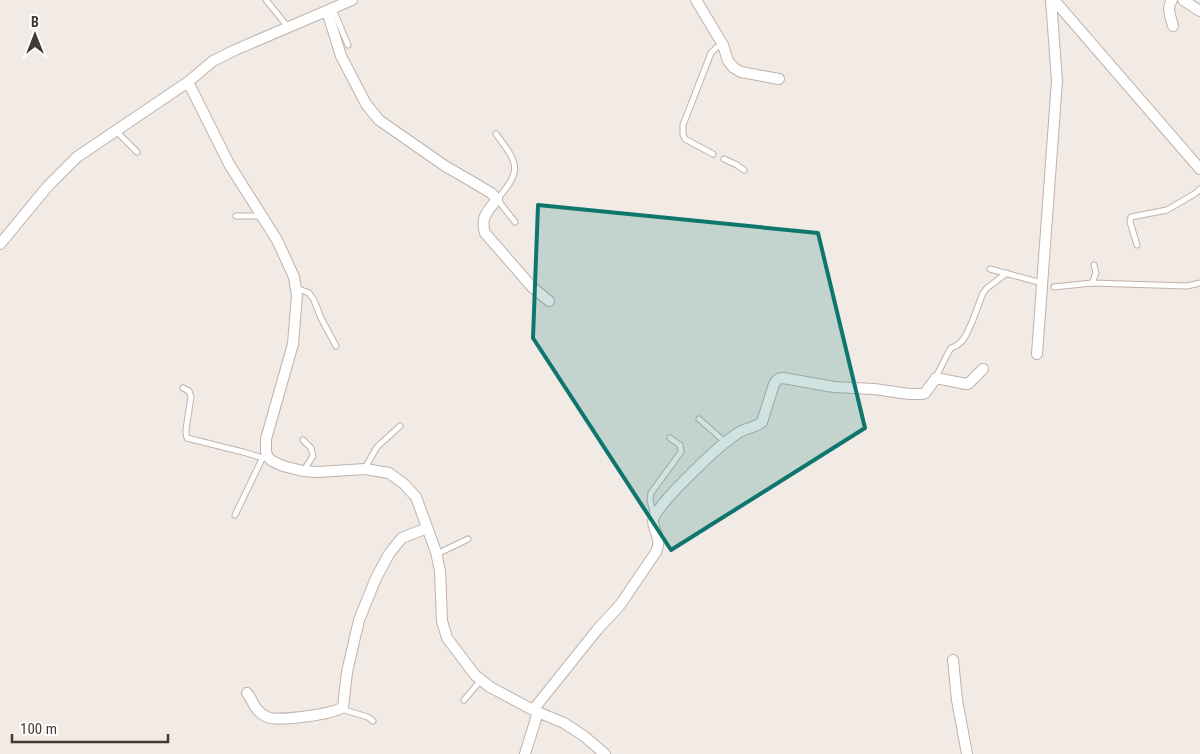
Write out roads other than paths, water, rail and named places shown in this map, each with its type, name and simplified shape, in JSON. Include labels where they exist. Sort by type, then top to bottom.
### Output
[{"type":"street","points":[[0,244],[48,186],[77,157],[188,82],[214,61],[235,50],[352,0]]},
{"type":"street","points":[[696,0],[723,45],[728,61],[734,68],[741,72],[779,79]]},
{"type":"street","points":[[1037,354],[1047,287],[1057,81],[1051,0]]},
{"type":"street","points":[[1054,0],[1198,164]]},
{"type":"street","points":[[1172,0],[1169,13],[1173,26]]},
{"type":"street","points":[[1183,0],[1200,11]]},
{"type":"street","points":[[330,10],[340,56],[366,104],[379,120],[445,166],[491,193],[497,199],[483,219],[485,233],[532,287],[549,301]]},
{"type":"street","points":[[188,82],[229,164],[277,240],[294,277],[297,294],[293,344],[266,440],[264,455],[283,466],[303,471],[365,469],[389,473],[404,484],[416,497],[437,554],[440,571],[442,621],[447,638],[475,675],[490,687],[564,723],[584,736],[605,754]]},
{"type":"street","points":[[525,754],[536,711],[597,630],[620,605],[656,552],[659,542],[653,524],[654,516],[667,498],[705,460],[738,432],[762,422],[776,381],[780,378],[834,387],[922,394],[936,378],[968,384],[983,369]]},
{"type":"street","points":[[247,693],[258,712],[270,718],[299,717],[333,712],[340,709],[344,705],[347,672],[359,620],[376,578],[389,554],[402,538],[427,528]]},
{"type":"street","points":[[953,660],[957,700],[966,754]]},
{"type":"lane","points":[[266,0],[288,28]]},
{"type":"lane","points":[[330,10],[348,45]]},
{"type":"lane","points":[[713,154],[685,140],[683,125],[711,52],[723,45]]},
{"type":"lane","points":[[116,130],[137,152]]},
{"type":"lane","points":[[496,134],[511,154],[516,169],[512,181],[497,199],[515,222]]},
{"type":"lane","points":[[724,159],[744,170]]},
{"type":"lane","points":[[1137,245],[1130,222],[1131,217],[1167,210],[1196,193],[1200,188]]},
{"type":"lane","points":[[236,216],[262,216]]},
{"type":"lane","points":[[1092,283],[1096,273],[1094,264]]},
{"type":"lane","points":[[990,268],[1047,287],[1092,283],[1187,286],[1200,283]]},
{"type":"lane","points":[[936,378],[951,348],[962,341],[966,335],[983,293],[1007,273]]},
{"type":"lane","points":[[296,288],[309,293],[314,300],[336,346]]},
{"type":"lane","points":[[183,388],[189,391],[191,397],[186,429],[188,438],[264,455],[235,515]]},
{"type":"lane","points":[[699,420],[726,443]]},
{"type":"lane","points":[[365,469],[377,447],[400,426]]},
{"type":"lane","points":[[654,516],[650,500],[652,493],[680,452],[680,446],[670,438]]},
{"type":"lane","points":[[303,440],[311,448],[313,456],[303,471]]},
{"type":"lane","points":[[437,554],[468,539]]},
{"type":"lane","points":[[464,700],[481,680]]},
{"type":"lane","points":[[340,709],[368,717],[373,721]]}]
